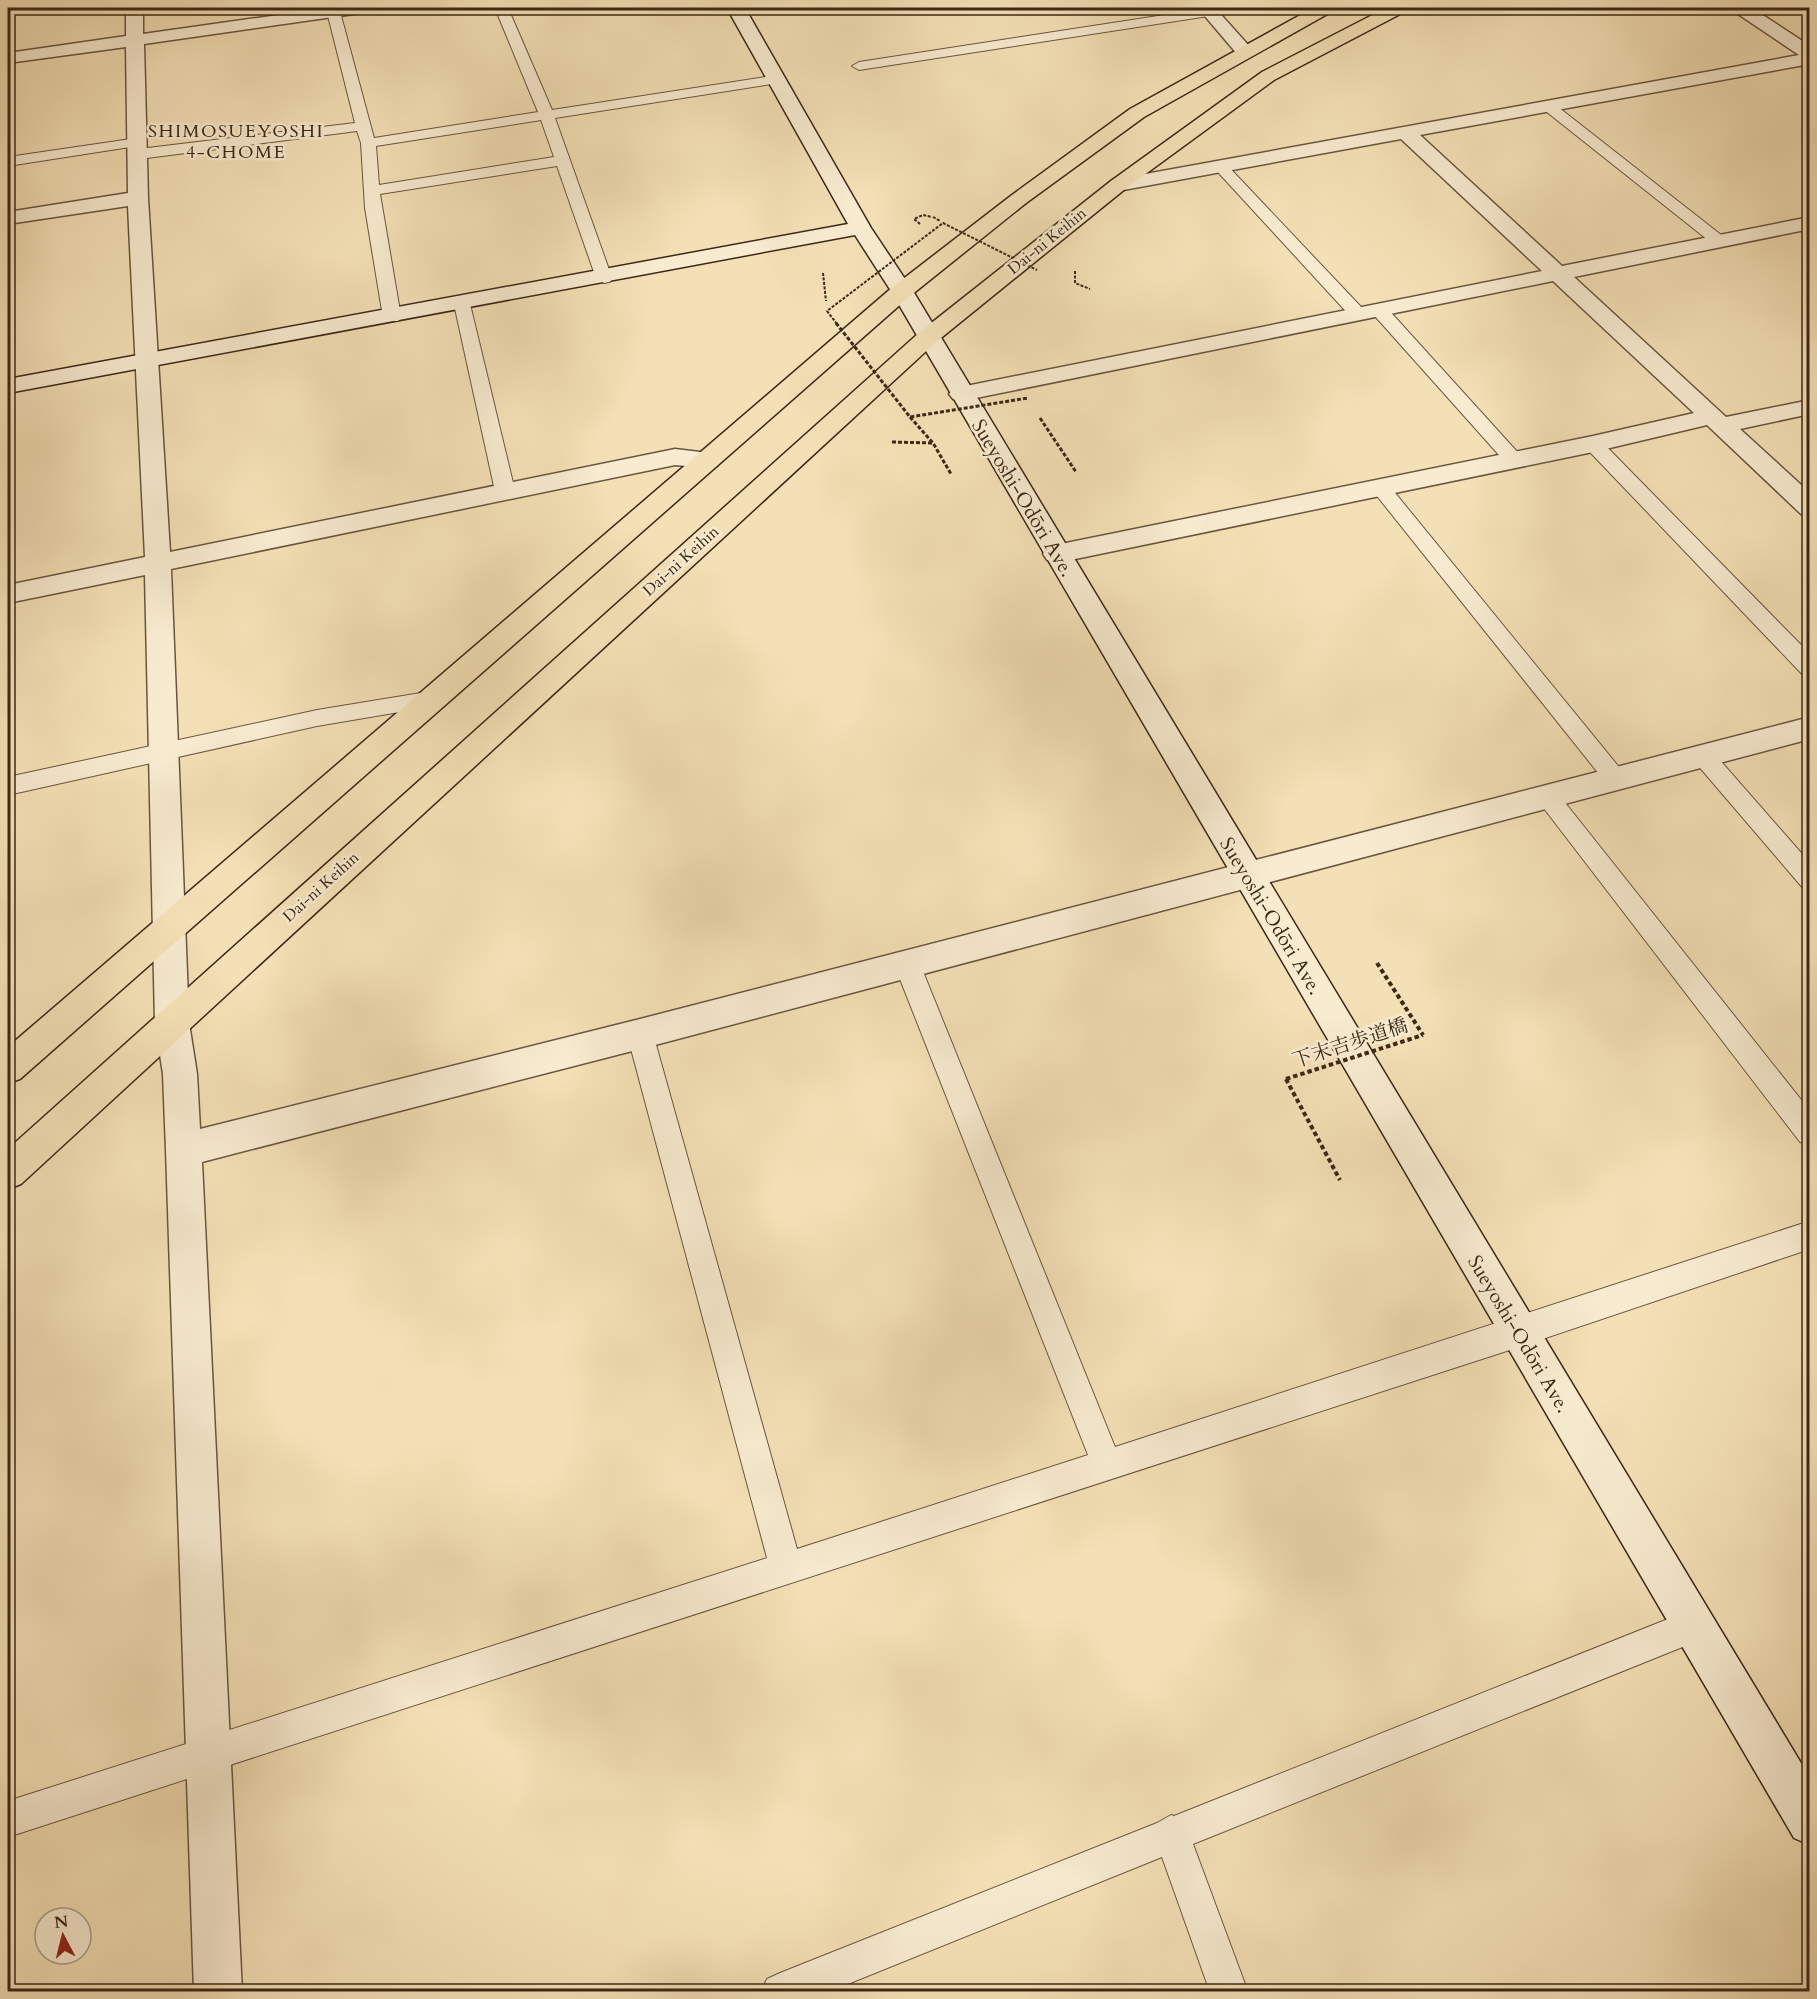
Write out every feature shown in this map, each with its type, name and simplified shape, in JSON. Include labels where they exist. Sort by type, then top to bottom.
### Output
[{"type":"highway","points":[[8,1068],[902,291],[1019,199],[1137,112],[1244,51],[1326,8]]},
{"type":"highway","name":"Dai-ni Keihin","points":[[8,1172],[928,337],[1118,184],[1268,76],[1398,8]]},
{"type":"street","points":[[134,8],[139,148],[138,198],[158,562],[172,1023],[180,1074],[184,1150],[218,1992]]},
{"type":"street","points":[[8,58],[332,10],[361,8]]},
{"type":"street","name":"Sueyoshi-Odōri Ave.","points":[[736,8],[861,228],[902,291],[1809,1822]]},
{"type":"street","points":[[1741,8],[1809,56]]},
{"type":"street","points":[[1208,10],[1244,51]]},
{"type":"street","points":[[1118,184],[1406,133],[1809,56]]},
{"type":"street","points":[[1406,133],[1809,508]]},
{"type":"street","points":[[8,218],[138,198]]},
{"type":"street","points":[[961,394],[1809,223]]},
{"type":"street","points":[[8,386],[604,278],[861,228]]},
{"type":"street","points":[[1056,554],[1593,444],[1809,406]]},
{"type":"street","points":[[8,594],[675,458],[708,460]]},
{"type":"street","points":[[184,1150],[640,1034],[1809,728]]},
{"type":"lane","points":[[501,8],[547,116],[604,278]]},
{"type":"lane","points":[[332,10],[368,143],[372,191],[392,317]]},
{"type":"lane","points":[[859,66],[1208,10]]},
{"type":"lane","points":[[368,143],[778,79]]},
{"type":"lane","points":[[1548,106],[1719,241]]},
{"type":"lane","points":[[8,162],[364,126]]},
{"type":"lane","points":[[372,191],[563,160]]},
{"type":"lane","points":[[1220,166],[1369,312],[1514,460]]},
{"type":"lane","points":[[462,304],[505,491]]},
{"type":"lane","points":[[1593,444],[1809,668]]},
{"type":"lane","points":[[1380,487],[1615,778]]},
{"type":"lane","points":[[8,786],[317,718],[434,699]]},
{"type":"lane","points":[[1703,756],[1809,880]]},
{"type":"lane","points":[[1548,796],[1809,1132]]},
{"type":"lane","points":[[907,964],[1107,1465]]},
{"type":"lane","points":[[640,1034],[786,1568]]},
{"type":"lane","points":[[8,1819],[1519,1332],[1809,1235]]},
{"type":"lane","points":[[780,1992],[1171,1833],[1693,1626]]},
{"type":"lane","points":[[1171,1833],[1229,1992]]},
{"type":"path","points":[[933,217],[940,221]]},
{"type":"path","points":[[827,311],[943,223],[1037,270]]},
{"type":"path","points":[[824,275],[827,311],[933,443],[951,474]]},
{"type":"path","points":[[1075,283],[1090,289]]},
{"type":"path","points":[[910,417],[1028,398]]},
{"type":"path","points":[[1046,428],[1076,472]]},
{"type":"path","points":[[892,442],[933,443]]},
{"type":"path","name":"下末吉歩道橋","points":[[1340,1180],[1286,1079],[1423,1035],[1377,963]]},
{"type":"district","name":"SHIMOSUEYOSHI 4-CHOME","points":[[236,141]]}]
